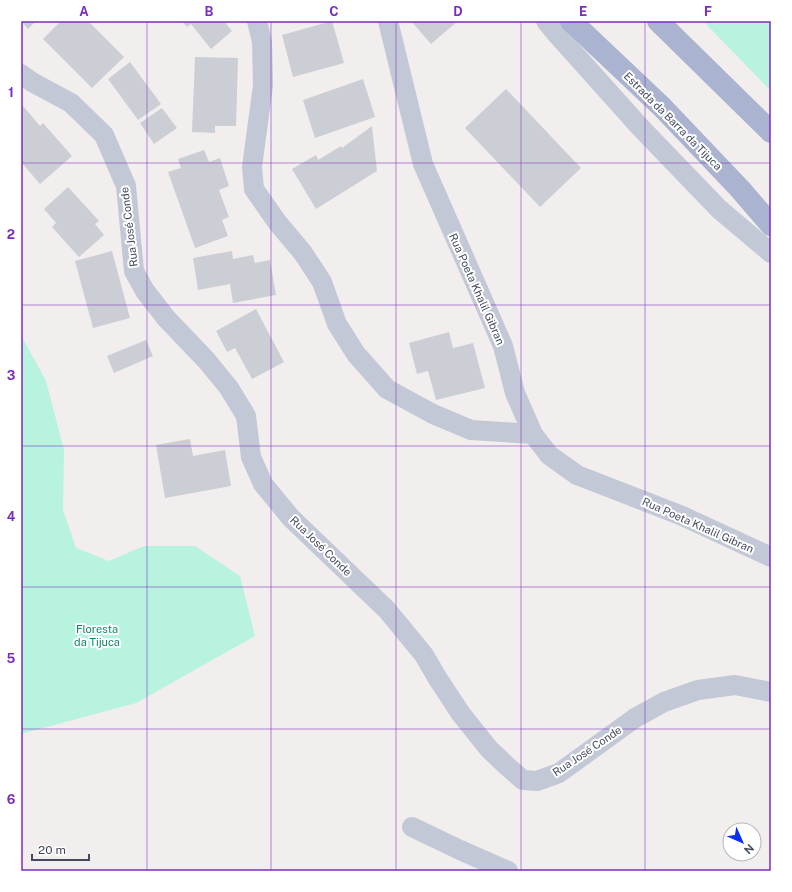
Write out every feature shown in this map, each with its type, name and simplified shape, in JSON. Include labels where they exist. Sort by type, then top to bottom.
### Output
[{"type":"main road","name":"Estrada da Barra da Tijuca","points":[[571,21],[662,107],[740,189],[771,225]]},
{"type":"main road","points":[[658,21],[771,132]]},
{"type":"street","points":[[257,21],[262,42],[263,84],[252,167],[254,189],[277,222],[303,253],[322,282],[337,324],[356,354],[387,389],[433,414],[470,430],[533,434]]},
{"type":"street","name":"Rua Poeta Khalil Gibran","points":[[388,21],[423,164],[503,346],[514,393],[533,434],[550,455],[577,475],[680,515],[771,557]]},
{"type":"street","points":[[546,21],[640,127],[719,208],[771,253]]},
{"type":"street","name":"Rua José Conde","points":[[21,74],[32,82],[71,103],[104,135],[126,186],[134,271],[144,291],[166,318],[207,361],[230,388],[246,416],[251,457],[263,484],[291,518],[387,610],[424,655],[461,714],[489,749],[523,780],[537,781],[559,773],[635,718],[664,702],[698,690],[735,685],[771,692]]},
{"type":"street","points":[[412,827],[508,871]]},
{"type":"green space","points":[[703,21],[771,21],[771,91]]},
{"type":"green space","name":"Floresta da Tijuca","points":[[21,335],[46,381],[64,450],[63,510],[76,548],[109,561],[144,546],[195,546],[240,576],[255,636],[136,703],[21,734]]},
{"type":"building","points":[[21,21],[36,21],[28,29]]},
{"type":"building","points":[[61,21],[88,21],[124,57],[92,88],[43,39]]},
{"type":"building","points":[[182,21],[224,21],[232,31],[211,49],[191,24],[187,27]]},
{"type":"building","points":[[332,21],[344,63],[293,77],[282,35]]},
{"type":"building","points":[[411,21],[458,21],[431,44]]},
{"type":"building","points":[[195,57],[238,58],[236,126],[215,126],[215,133],[192,132]]},
{"type":"building","points":[[130,62],[161,104],[138,120],[108,79]]},
{"type":"building","points":[[363,79],[375,117],[315,138],[303,100]]},
{"type":"building","points":[[506,89],[581,168],[540,207],[465,128]]},
{"type":"building","points":[[23,106],[40,126],[43,123],[72,156],[40,184],[21,162],[21,108]]},
{"type":"building","points":[[162,108],[177,128],[154,144],[140,123]]},
{"type":"building","points":[[372,126],[377,171],[316,209],[292,169],[316,155],[318,160],[341,146],[342,148]]},
{"type":"building","points":[[204,150],[209,162],[220,158],[229,186],[219,190],[229,217],[222,220],[228,236],[195,248],[168,172],[181,168],[178,159]]},
{"type":"building","points":[[68,187],[99,221],[95,224],[104,235],[79,257],[52,227],[56,223],[44,209]]},
{"type":"building","points":[[112,251],[130,318],[93,328],[75,261]]},
{"type":"building","points":[[232,251],[233,259],[253,255],[255,263],[270,260],[276,295],[233,303],[230,284],[198,290],[193,258]]},
{"type":"building","points":[[256,309],[284,362],[252,379],[235,348],[227,352],[216,331]]},
{"type":"building","points":[[449,332],[453,348],[473,343],[485,388],[436,400],[428,371],[417,374],[409,343]]},
{"type":"building","points":[[146,340],[153,356],[114,373],[107,356]]},
{"type":"building","points":[[190,439],[193,456],[225,450],[231,486],[165,498],[156,445]]}]
